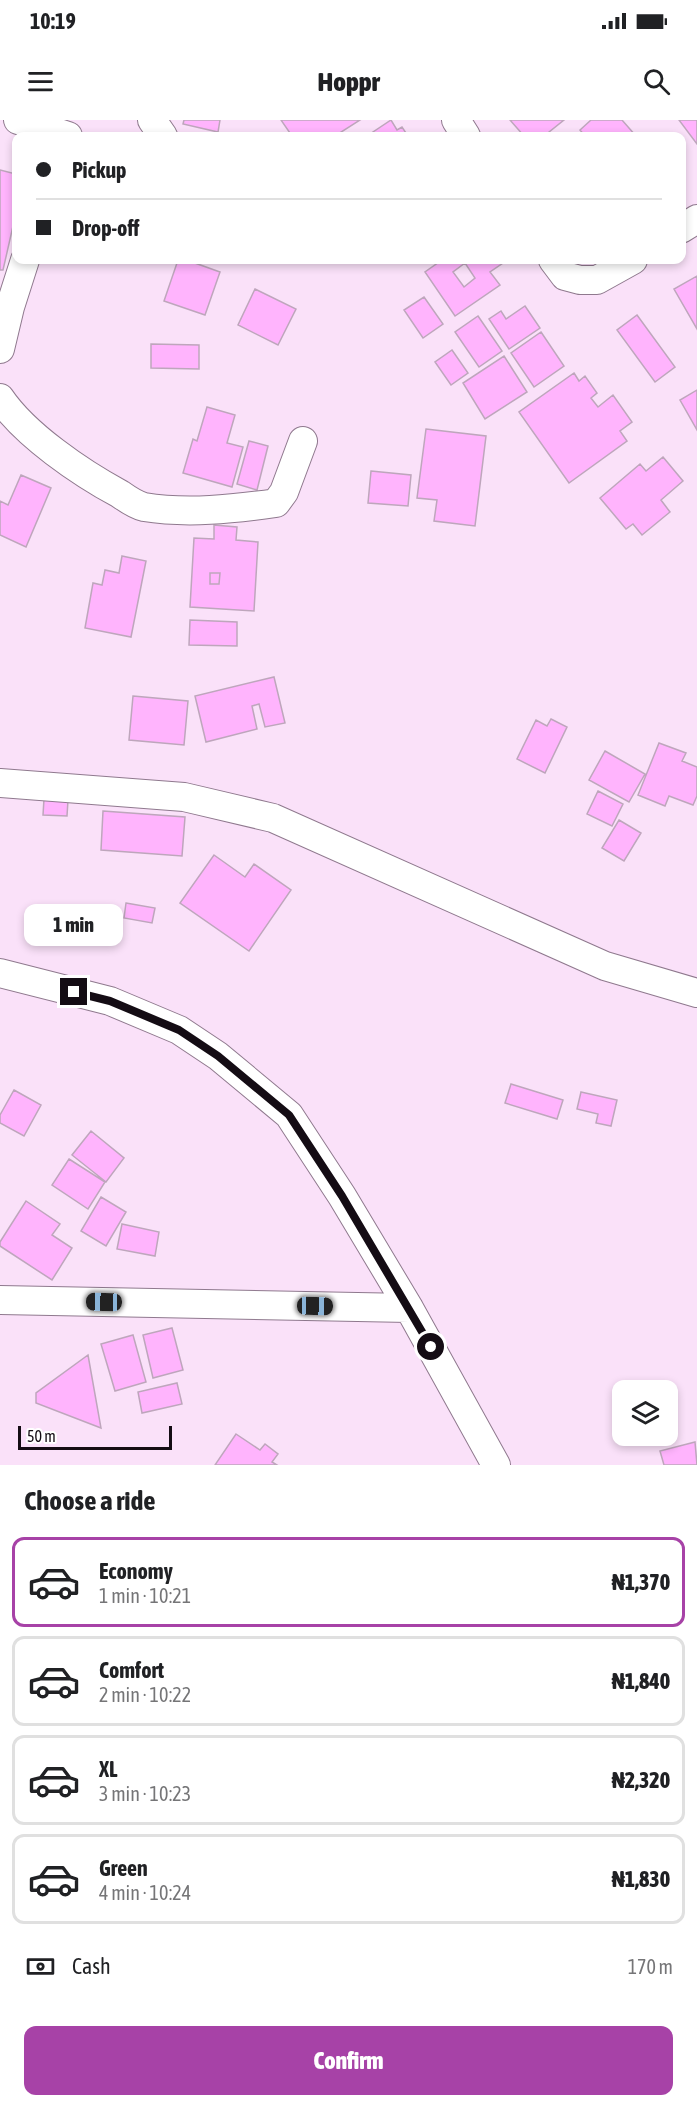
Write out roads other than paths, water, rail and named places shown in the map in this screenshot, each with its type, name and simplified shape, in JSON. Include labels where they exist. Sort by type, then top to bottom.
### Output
[{"type":"street","points":[[18,120],[66,132]]},
{"type":"street","points":[[0,349],[24,264]]},
{"type":"street","points":[[556,264],[565,276],[580,280],[597,280],[626,264]]},
{"type":"street","points":[[0,398],[24,427],[95,481],[141,506],[185,510],[240,508],[276,502],[284,492],[303,441]]},
{"type":"street","points":[[0,783],[184,797],[273,818],[605,966],[697,993]]},
{"type":"street","points":[[0,973],[110,1001],[179,1030],[218,1056],[289,1115],[342,1196],[409,1308],[496,1465]]},
{"type":"street","points":[[0,1300],[409,1308]]}]
